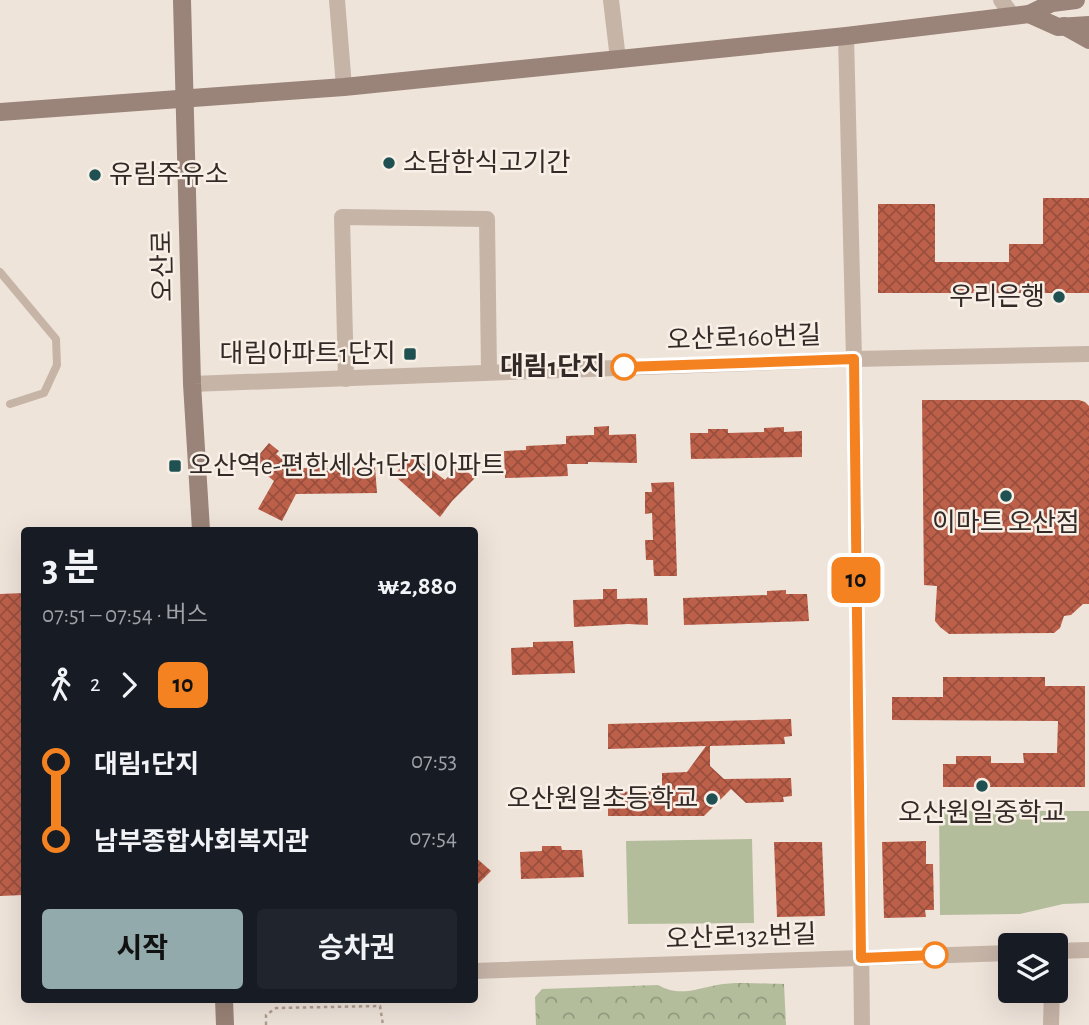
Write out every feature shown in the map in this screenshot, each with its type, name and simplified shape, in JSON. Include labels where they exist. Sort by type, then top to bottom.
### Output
[{"type":"street","name":"오산로","points":[[181,0],[186,100],[192,384],[201,527]]},
{"type":"street","points":[[337,0],[344,87]]},
{"type":"street","points":[[611,0],[618,59]]},
{"type":"street","points":[[1001,0],[1020,15],[1058,27],[1089,25]]},
{"type":"street","points":[[0,112],[344,87],[846,36],[1020,15],[1052,3],[1076,0]]},
{"type":"street","points":[[1064,26],[1089,40]]},
{"type":"street","points":[[846,36],[854,359],[862,1025]]},
{"type":"street","points":[[346,379],[342,217],[487,219],[489,372]]},
{"type":"street","name":"오산로160번길","points":[[192,384],[854,359],[1089,354]]},
{"type":"street","points":[[1068,951],[1089,950]]},
{"type":"street","name":"오산로132번길","points":[[478,971],[998,953]]},
{"type":"street","points":[[224,1003],[225,1025]]},
{"type":"street","points":[[1051,1025],[1052,1003]]},
{"type":"lane","points":[[0,272],[56,339],[57,365],[44,393],[10,404]]},
{"type":"path","points":[[267,1025],[266,1015],[276,1008],[380,1006],[383,1025]]},
{"type":"green space","points":[[939,811],[1089,811],[1089,903],[1063,904],[1020,914],[940,915]]},
{"type":"green space","points":[[752,839],[754,923],[628,924],[626,841]]},
{"type":"green space","points":[[733,983],[784,984],[786,1025],[536,1025],[535,997],[542,989],[658,985],[680,991]]},
{"type":"building","points":[[1043,198],[1089,198],[1089,293],[878,293],[878,204],[935,204],[935,262],[1009,262],[1009,244],[1043,244]]},
{"type":"building","name":"이마트 오산점","points":[[922,400],[1079,400],[1089,406],[1089,604],[1083,604],[1071,615],[1064,616],[1060,628],[1054,633],[949,634],[935,621],[937,586],[924,585]]},
{"type":"building","points":[[609,426],[609,435],[636,434],[637,463],[567,464],[568,476],[505,478],[504,451],[526,450],[526,446],[566,444],[566,436],[594,435],[594,427]]},
{"type":"building","points":[[784,427],[784,432],[802,431],[802,457],[691,459],[690,433],[708,433],[708,429],[728,429],[728,433],[764,432],[764,428]]},
{"type":"building","points":[[269,443],[279,451],[276,454],[293,468],[338,468],[338,464],[358,463],[358,467],[375,467],[377,493],[296,494],[282,521],[258,509],[274,481],[252,463]]},
{"type":"building","points":[[412,455],[445,480],[459,465],[475,478],[440,517],[394,475]]},
{"type":"building","points":[[674,482],[677,576],[654,576],[653,560],[646,560],[645,540],[653,540],[652,513],[645,514],[645,492],[652,492],[651,483]]},
{"type":"building","points":[[603,589],[617,589],[617,599],[647,598],[648,625],[574,627],[573,600],[603,599]]},
{"type":"building","points":[[786,590],[786,594],[807,594],[809,621],[684,625],[683,598],[767,595],[767,591]]},
{"type":"building","points":[[21,593],[21,895],[0,896],[0,594]]},
{"type":"building","points":[[573,641],[575,673],[512,675],[511,648],[533,647],[533,642]]},
{"type":"building","points":[[943,677],[1045,677],[1045,686],[1085,686],[1085,787],[943,787],[943,764],[956,764],[956,756],[991,756],[991,763],[1024,763],[1023,753],[1057,753],[1058,721],[892,720],[892,697],[943,697]]},
{"type":"building","points":[[791,719],[792,736],[784,737],[785,744],[710,746],[710,766],[724,779],[791,778],[792,796],[783,797],[784,802],[746,803],[731,789],[704,816],[608,816],[608,792],[662,791],[662,773],[687,772],[706,746],[608,749],[608,724]]},
{"type":"building","points":[[926,841],[926,864],[933,864],[934,910],[925,910],[926,917],[884,918],[882,842]]},
{"type":"building","points":[[774,842],[822,842],[825,916],[777,917]]},
{"type":"building","points":[[542,846],[582,850],[584,877],[521,879],[520,852],[542,851]]},
{"type":"building","points":[[478,860],[491,871],[478,884]]},
{"type":"bus line","name":"10","points":[[624,367],[854,359],[861,958],[935,955]]},
{"type":"place","name":"소담한식고기간","points":[[389,163]]},
{"type":"place","name":"유림주유소","points":[[95,175]]},
{"type":"place","name":"우리은행","points":[[1059,297]]},
{"type":"place","name":"대림아파트1단지","points":[[410,354]]},
{"type":"place","name":"대림1단지","points":[[624,367]]},
{"type":"place","name":"오산역e-편한세상1단지아파트","points":[[175,466]]},
{"type":"place","name":"이마트 오산점","points":[[1006,496]]},
{"type":"place","name":"오산원일중학교","points":[[982,786]]},
{"type":"place","name":"오산원일초등학교","points":[[712,799]]}]
